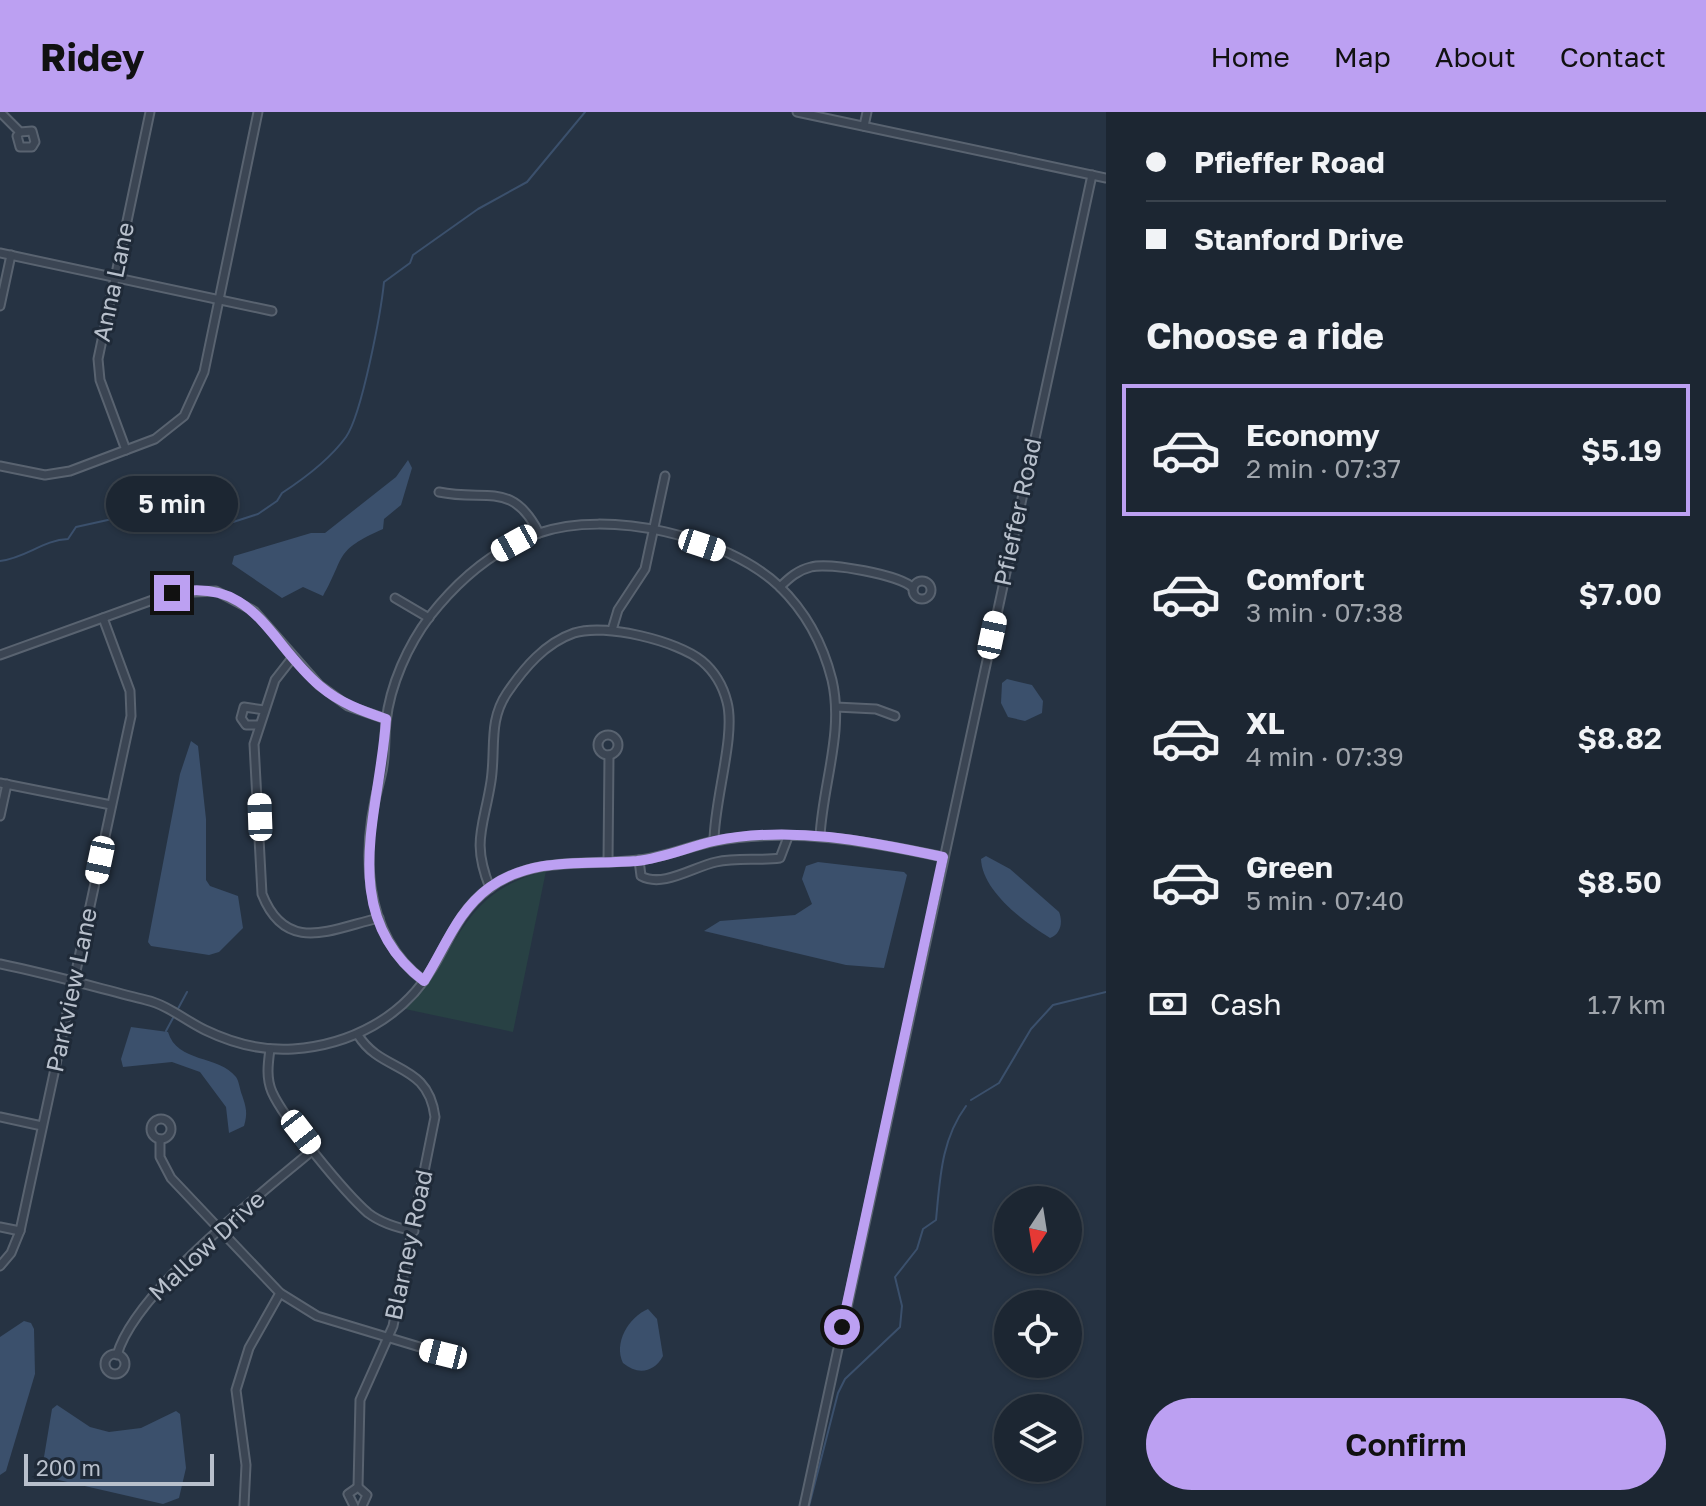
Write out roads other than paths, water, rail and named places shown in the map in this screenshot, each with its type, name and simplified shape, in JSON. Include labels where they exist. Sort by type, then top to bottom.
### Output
[{"type":"street","points":[[0,112],[20,132]]},
{"type":"street","name":"Anna Lane","points":[[126,450],[98,364],[150,112]]},
{"type":"street","points":[[0,466],[57,474],[166,433],[191,406],[204,372],[258,112]]},
{"type":"street","points":[[797,112],[1106,178]]},
{"type":"street","points":[[864,126],[867,112]]},
{"type":"street","name":"Pfieffer Road","points":[[804,1506],[1092,175]]},
{"type":"street","points":[[0,253],[272,311]]},
{"type":"street","points":[[0,306],[11,255]]},
{"type":"street","points":[[612,630],[618,610],[645,569],[665,476]]},
{"type":"street","points":[[439,492],[507,497],[527,511],[539,533]]},
{"type":"street","points":[[424,981],[393,952],[379,918],[368,856],[373,802],[384,759],[386,719],[410,646],[429,618],[485,560],[539,533],[597,523],[654,531],[732,555],[780,587],[818,640],[829,668],[836,707],[820,836]]},
{"type":"street","points":[[780,587],[798,571],[826,565],[894,578],[913,588]]},
{"type":"street","points":[[0,655],[172,593],[193,589],[216,591],[254,611],[319,685],[348,706],[386,719]]},
{"type":"street","points":[[395,598],[429,618]]},
{"type":"street","name":"Parkview Lane","points":[[0,1266],[11,1253],[20,1231],[132,698],[103,618]]},
{"type":"street","points":[[490,888],[479,860],[478,841],[491,781],[494,720],[506,695],[535,657],[555,642],[581,631],[612,630],[685,650],[701,661],[720,684],[730,719],[716,804],[714,841]]},
{"type":"street","points":[[293,657],[275,680],[254,744],[262,894],[268,911],[280,924],[298,933],[318,935],[379,918]]},
{"type":"street","points":[[258,725],[246,725],[241,718],[244,707],[264,710]]},
{"type":"street","points":[[836,707],[876,709],[895,716]]},
{"type":"street","points":[[608,862],[609,755]]},
{"type":"street","points":[[0,816],[3,783],[111,805]]},
{"type":"street","points":[[0,964],[74,980],[166,1008],[205,1030],[270,1049],[319,1045],[358,1035],[390,1015],[424,981],[458,921],[490,888],[517,873],[544,865],[639,860],[714,841],[788,837],[853,838],[943,857]]},
{"type":"street","points":[[639,860],[641,876],[649,881],[662,880],[718,861],[780,858],[788,837]]},
{"type":"street","name":"Blarney Road","points":[[358,1035],[374,1055],[417,1076],[432,1100],[435,1125],[388,1340],[360,1400],[358,1487],[367,1495],[362,1506]]},
{"type":"street","points":[[270,1049],[268,1070],[272,1091],[314,1149],[369,1213],[393,1227],[414,1231]]},
{"type":"street","points":[[0,1117],[42,1126]]},
{"type":"street","points":[[160,1139],[160,1157],[166,1171],[280,1293],[317,1316],[388,1340],[443,1354]]},
{"type":"street","name":"Mallow Drive","points":[[117,1355],[138,1311],[219,1230],[314,1149]]},
{"type":"street","points":[[0,1227],[20,1231]]},
{"type":"street","points":[[244,1506],[246,1465],[236,1390],[249,1348],[280,1293]]},
{"type":"street","name":"Blarney Road","points":[[354,1506],[348,1494],[358,1487]]},
{"type":"water","points":[[408,460],[412,468],[401,505],[384,519],[383,529],[348,549],[323,596],[303,587],[282,598],[232,564],[234,556],[311,533],[325,533],[396,477]]},
{"type":"water","points":[[1007,679],[1032,685],[1043,701],[1042,713],[1025,721],[1008,717],[1001,703],[1002,683]]},
{"type":"water","points":[[191,741],[198,746],[206,819],[206,880],[210,886],[238,896],[243,928],[219,952],[209,955],[151,946],[148,942],[180,774]]},
{"type":"water","points":[[986,856],[1010,869],[1059,912],[1061,924],[1057,934],[1050,938],[1006,905],[983,871],[981,859]]},
{"type":"water","points":[[818,862],[904,872],[907,875],[884,968],[846,965],[704,931],[720,921],[795,915],[812,904],[802,879],[806,866]]},
{"type":"water","points":[[131,1027],[168,1032],[180,1049],[229,1070],[237,1079],[245,1103],[244,1126],[229,1133],[226,1107],[200,1072],[172,1062],[123,1067],[121,1059]]},
{"type":"water","points":[[648,1309],[657,1319],[663,1356],[655,1366],[639,1371],[623,1363],[620,1347],[629,1324]]},
{"type":"water","points":[[24,1321],[31,1323],[34,1329],[35,1374],[6,1471],[0,1475],[0,1337]]},
{"type":"water","points":[[57,1405],[90,1427],[109,1432],[141,1428],[176,1411],[180,1414],[186,1468],[179,1498],[163,1504],[50,1478],[42,1469],[52,1409]]},
{"type":"waterway","points":[[0,561],[50,542],[68,539],[76,527],[153,510],[161,513],[185,510],[198,517],[230,523],[258,514],[277,501],[282,493],[332,453],[352,425],[370,362],[384,282],[410,263],[413,255],[478,209],[527,182],[585,112]]},
{"type":"waterway","points":[[166,1031],[187,992]]},
{"type":"waterway","points":[[971,1100],[999,1083],[1031,1029],[1053,1005],[1106,992]]},
{"type":"waterway","points":[[809,1506],[838,1393],[845,1379],[900,1327],[902,1306],[895,1277],[917,1249],[923,1229],[936,1220],[947,1146],[966,1106]]}]
